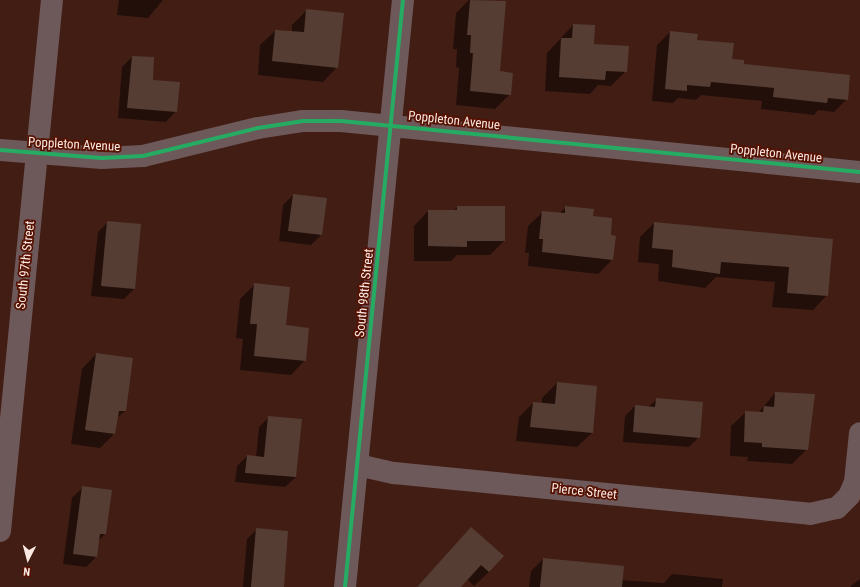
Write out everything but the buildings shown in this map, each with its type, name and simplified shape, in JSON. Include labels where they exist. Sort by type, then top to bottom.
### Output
[{"type":"street","name":"South 97th Street","points":[[0,531],[52,0]]},
{"type":"street","name":"South 98th Street","points":[[346,587],[404,0]]},
{"type":"street","name":"Poppleton Avenue","points":[[0,150],[102,158],[143,156],[258,128],[303,121],[391,125],[860,172]]},
{"type":"street","name":"Pierce Street","points":[[358,465],[394,473],[810,514],[837,508],[849,496],[855,482],[860,433]]},
{"type":"cycle path","points":[[345,587],[403,0]]},
{"type":"cycle path","points":[[0,150],[102,158],[143,156],[258,128],[303,121],[341,121],[860,172]]}]
